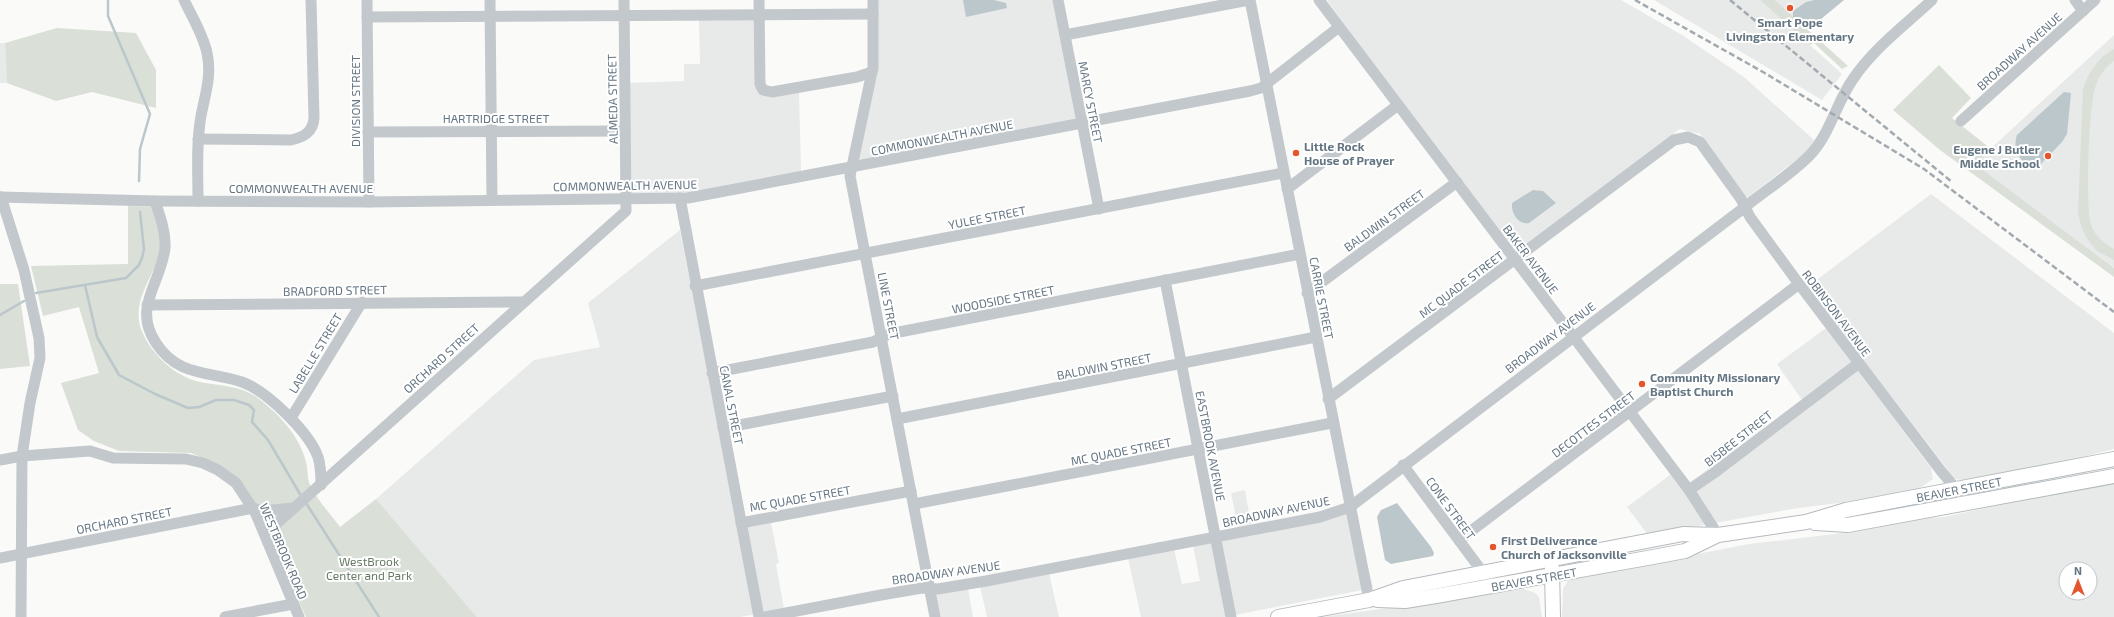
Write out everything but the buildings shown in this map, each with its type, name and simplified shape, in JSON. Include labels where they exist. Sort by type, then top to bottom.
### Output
[{"type":"main road","name":"BEAVER STREET","points":[[1278,617],[1368,600],[1403,588],[1683,534],[1718,535],[1806,522],[1846,510],[2109,460]]},
{"type":"main road","name":"BEAVER STREET","points":[[1806,522],[1848,525],[2110,476]]},
{"type":"main road","name":"BEAVER STREET","points":[[1368,600],[1404,601],[1552,576],[1685,551],[1718,535]]},
{"type":"main road","points":[[1551,559],[1553,617]]},
{"type":"street","points":[[184,0],[201,34],[208,54],[208,85],[198,139],[198,201]]},
{"type":"street","points":[[198,139],[291,140],[300,138],[311,130],[314,118],[311,0]]},
{"type":"street","name":"DIVISION STREET","points":[[367,0],[369,202]]},
{"type":"street","points":[[490,0],[492,200]]},
{"type":"street","name":"ALMEDA STREET","points":[[624,0],[626,199]]},
{"type":"street","points":[[759,0],[760,84],[763,90],[772,92],[857,77],[872,72]]},
{"type":"street","name":"LINE STREET","points":[[873,0],[872,72],[850,176],[883,338],[935,617]]},
{"type":"street","name":"MARCY STREET","points":[[1058,0],[1099,209]]},
{"type":"street","points":[[1065,35],[1249,0]]},
{"type":"street","name":"CARRIE STREET","points":[[1249,0],[1368,600]]},
{"type":"street","name":"BAKER AVENUE","points":[[1319,0],[1689,490],[1718,535]]},
{"type":"street","points":[[1745,207],[1809,156],[1824,134],[1844,93],[1857,74],[1882,46],[1932,0]]},
{"type":"street","points":[[2075,0],[2083,11]]},
{"type":"street","name":"BROADWAY AVENUE","points":[[1961,121],[2095,0]]},
{"type":"street","points":[[367,17],[490,18],[624,15],[873,14]]},
{"type":"street","name":"COMMONWEALTH AVENUE","points":[[0,197],[155,201],[369,202],[680,198],[852,167],[1250,91],[1266,84],[1339,27]]},
{"type":"street","points":[[1287,188],[1398,105]]},
{"type":"street","name":"HARTRIDGE STREET","points":[[368,132],[625,131]]},
{"type":"street","name":"ROBINSON AVENUE","points":[[1688,137],[1700,142],[1745,207],[1750,217],[1799,284],[1941,472],[1968,503]]},
{"type":"street","name":"MC QUADE STREET","points":[[1328,399],[1674,140],[1688,137]]},
{"type":"street","name":"YULEE STREET","points":[[696,286],[1283,173]]},
{"type":"street","name":"BALDWIN STREET","points":[[1307,292],[1457,182]]},
{"type":"street","points":[[0,197],[24,270],[39,338],[40,358],[22,456],[21,617]]},
{"type":"street","name":"CANAL STREET","points":[[680,198],[759,617]]},
{"type":"street","name":"ORCHARD STREET","points":[[265,534],[626,211],[626,199]]},
{"type":"street","points":[[155,201],[165,237],[164,250],[147,305],[148,327],[156,344],[168,358],[192,371],[235,380],[253,387],[291,418],[318,456],[321,484]]},
{"type":"street","name":"BROADWAY AVENUE","points":[[765,617],[881,595],[938,589],[986,581],[1320,517],[1350,507],[1403,465],[1745,207]]},
{"type":"street","name":"WOODSIDE STREET","points":[[712,373],[873,342],[889,334],[1300,254]]},
{"type":"street","name":"EASTBROOK AVENUE","points":[[1165,280],[1230,617]]},
{"type":"street","name":"DECOTTES STREET","points":[[1459,540],[1630,413],[1799,284]]},
{"type":"street","name":"BRADFORD STREET","points":[[147,305],[362,302],[523,302]]},
{"type":"street","name":"LABELLE STREET","points":[[291,418],[362,302]]},
{"type":"street","name":"BALDWIN STREET","points":[[897,419],[1316,337]]},
{"type":"street","name":"BISBEE STREET","points":[[1689,490],[1714,473],[1858,363]]},
{"type":"street","points":[[723,428],[893,396]]},
{"type":"street","name":"MC QUADE STREET","points":[[914,504],[1332,423]]},
{"type":"street","name":"WESTBROOK ROAD","points":[[22,456],[90,451],[113,458],[177,458],[202,463],[226,475],[242,491],[253,508],[299,617]]},
{"type":"street","points":[[0,460],[22,456]]},
{"type":"street","name":"CONE STREET","points":[[1403,465],[1493,586]]},
{"type":"street","name":"MC QUADE STREET","points":[[741,523],[911,491]]},
{"type":"street","name":"ORCHARD STREET","points":[[0,558],[253,508],[262,511],[294,508]]},
{"type":"street","points":[[1434,582],[1436,596]]},
{"type":"street","points":[[225,617],[293,604]]},
{"type":"shaded area","points":[[878,0],[1053,0],[1077,119],[858,160]]},
{"type":"shaded area","points":[[963,0],[994,0],[1006,3],[1007,8],[966,17]]},
{"type":"shaded area","points":[[1327,0],[1621,0],[1682,35],[1744,77],[1814,140],[1809,150],[1747,198],[1700,134],[1680,129],[1516,252],[1401,103]]},
{"type":"shaded area","points":[[1654,0],[1760,0],[1842,74],[1822,100]]},
{"type":"shaded area","name":"Smart Pope Livingston Elementary","points":[[1775,0],[1814,0],[1806,2],[1794,11],[1793,17]]},
{"type":"shaded area","points":[[1814,0],[1844,0],[1809,29],[1805,29],[1793,17],[1793,11],[1806,2]]},
{"type":"shaded area","points":[[755,18],[758,90],[799,91],[801,172],[689,193],[630,193],[629,83],[684,81],[684,64],[700,64],[699,19]]},
{"type":"shaded area","name":"Eugene J Butler Middle School","points":[[2114,35],[2114,268],[1974,164]]},
{"type":"shaded area","points":[[0,43],[5,43],[7,83],[0,83]]},
{"type":"shaded area","points":[[2064,92],[2071,93],[2067,134],[2062,142],[2035,170],[2032,170],[2024,162],[2016,150],[2017,135]]},
{"type":"shaded area","points":[[1533,190],[1543,191],[1556,203],[1529,223],[1525,223],[1516,218],[1512,203]]},
{"type":"shaded area","points":[[1931,194],[2114,333],[2114,449],[2065,461],[1961,480],[1955,479],[1807,287]]},
{"type":"shaded area","points":[[680,230],[738,529],[771,523],[779,563],[776,564],[784,609],[740,617],[477,617],[376,499],[534,360],[600,347],[588,303]]},
{"type":"shaded area","points":[[1826,328],[1931,468],[1933,479],[1920,488],[1871,499],[1798,508],[1648,535],[1627,507],[1670,475],[1682,488],[1802,400],[1777,364]]},
{"type":"shaded area","points":[[2099,484],[2105,486],[2114,484],[2114,617],[1562,617],[1563,589],[1569,579],[1572,578],[1749,544],[1835,534],[1917,519],[1944,517]]},
{"type":"shaded area","points":[[1245,490],[1251,524],[1238,527],[1231,493]]},
{"type":"shaded area","points":[[1397,503],[1431,547],[1434,553],[1433,556],[1391,564],[1385,560],[1377,517],[1381,510]]},
{"type":"shaded area","points":[[1354,508],[1373,588],[1224,617],[1141,617],[1128,558],[1174,549],[1182,584],[1200,581],[1193,545],[1337,517]]},
{"type":"shaded area","points":[[1049,573],[1059,617],[987,617],[980,586]]},
{"type":"shaded area","points":[[968,589],[973,617],[940,617],[935,595]]},
{"type":"shaded area","points":[[1524,589],[1535,593],[1539,597],[1542,617],[1323,617]]},
{"type":"green space","points":[[1760,0],[1775,0],[1848,66],[1842,69],[1814,43],[1810,45]]},
{"type":"green space","points":[[57,28],[136,33],[156,70],[156,108],[92,92],[56,101],[7,83],[5,43]]},
{"type":"green space","points":[[2114,49],[2114,61],[2100,76],[2093,98],[2088,199],[2091,225],[2100,239],[2114,249],[2114,260],[2097,251],[2088,240],[2082,229],[2078,213],[2083,89],[2088,76],[2095,66],[2103,57]]},
{"type":"green space","points":[[1939,65],[1971,98],[1952,118],[1991,149],[1975,164],[2114,268],[2114,277],[1940,150],[1893,110]]},
{"type":"green space","name":"WestBrook Center and Park","points":[[128,206],[163,207],[164,240],[161,251],[143,293],[139,315],[140,326],[155,353],[171,368],[190,379],[242,390],[255,396],[263,402],[286,424],[293,433],[303,452],[312,490],[340,527],[376,499],[477,617],[306,617],[276,552],[223,467],[191,453],[119,451],[94,441],[78,430],[61,383],[99,373],[79,307],[43,316],[31,266],[128,264]]},
{"type":"green space","points":[[0,284],[18,284],[30,366],[0,369]]},
{"type":"waterway","points":[[108,0],[108,16],[150,114],[140,149],[139,181]]},
{"type":"waterway","points":[[36,293],[126,278],[139,265],[144,249],[140,212]]},
{"type":"waterway","points":[[85,285],[97,337],[119,375],[155,394],[188,408],[199,407],[216,400],[234,400],[249,405],[254,410],[252,422],[268,440],[300,494]]},
{"type":"waterway","points":[[0,315],[24,301]]},
{"type":"waterway","points":[[306,503],[379,617]]},
{"type":"railway","points":[[1635,0],[1763,72],[1924,169],[2114,312]]},
{"type":"railway","points":[[1730,0],[1952,182]]},
{"type":"place","name":"Smart Pope Livingston Elementary","points":[[1790,8]]},
{"type":"place","name":"Little Rock House of Prayer","points":[[1296,153]]},
{"type":"place","name":"Eugene J Butler Middle School","points":[[2048,156]]},
{"type":"place","name":"Community Missionary Baptist Church","points":[[1642,384]]},
{"type":"place","name":"First Deliverance Church of Jacksonville","points":[[1493,547]]}]
